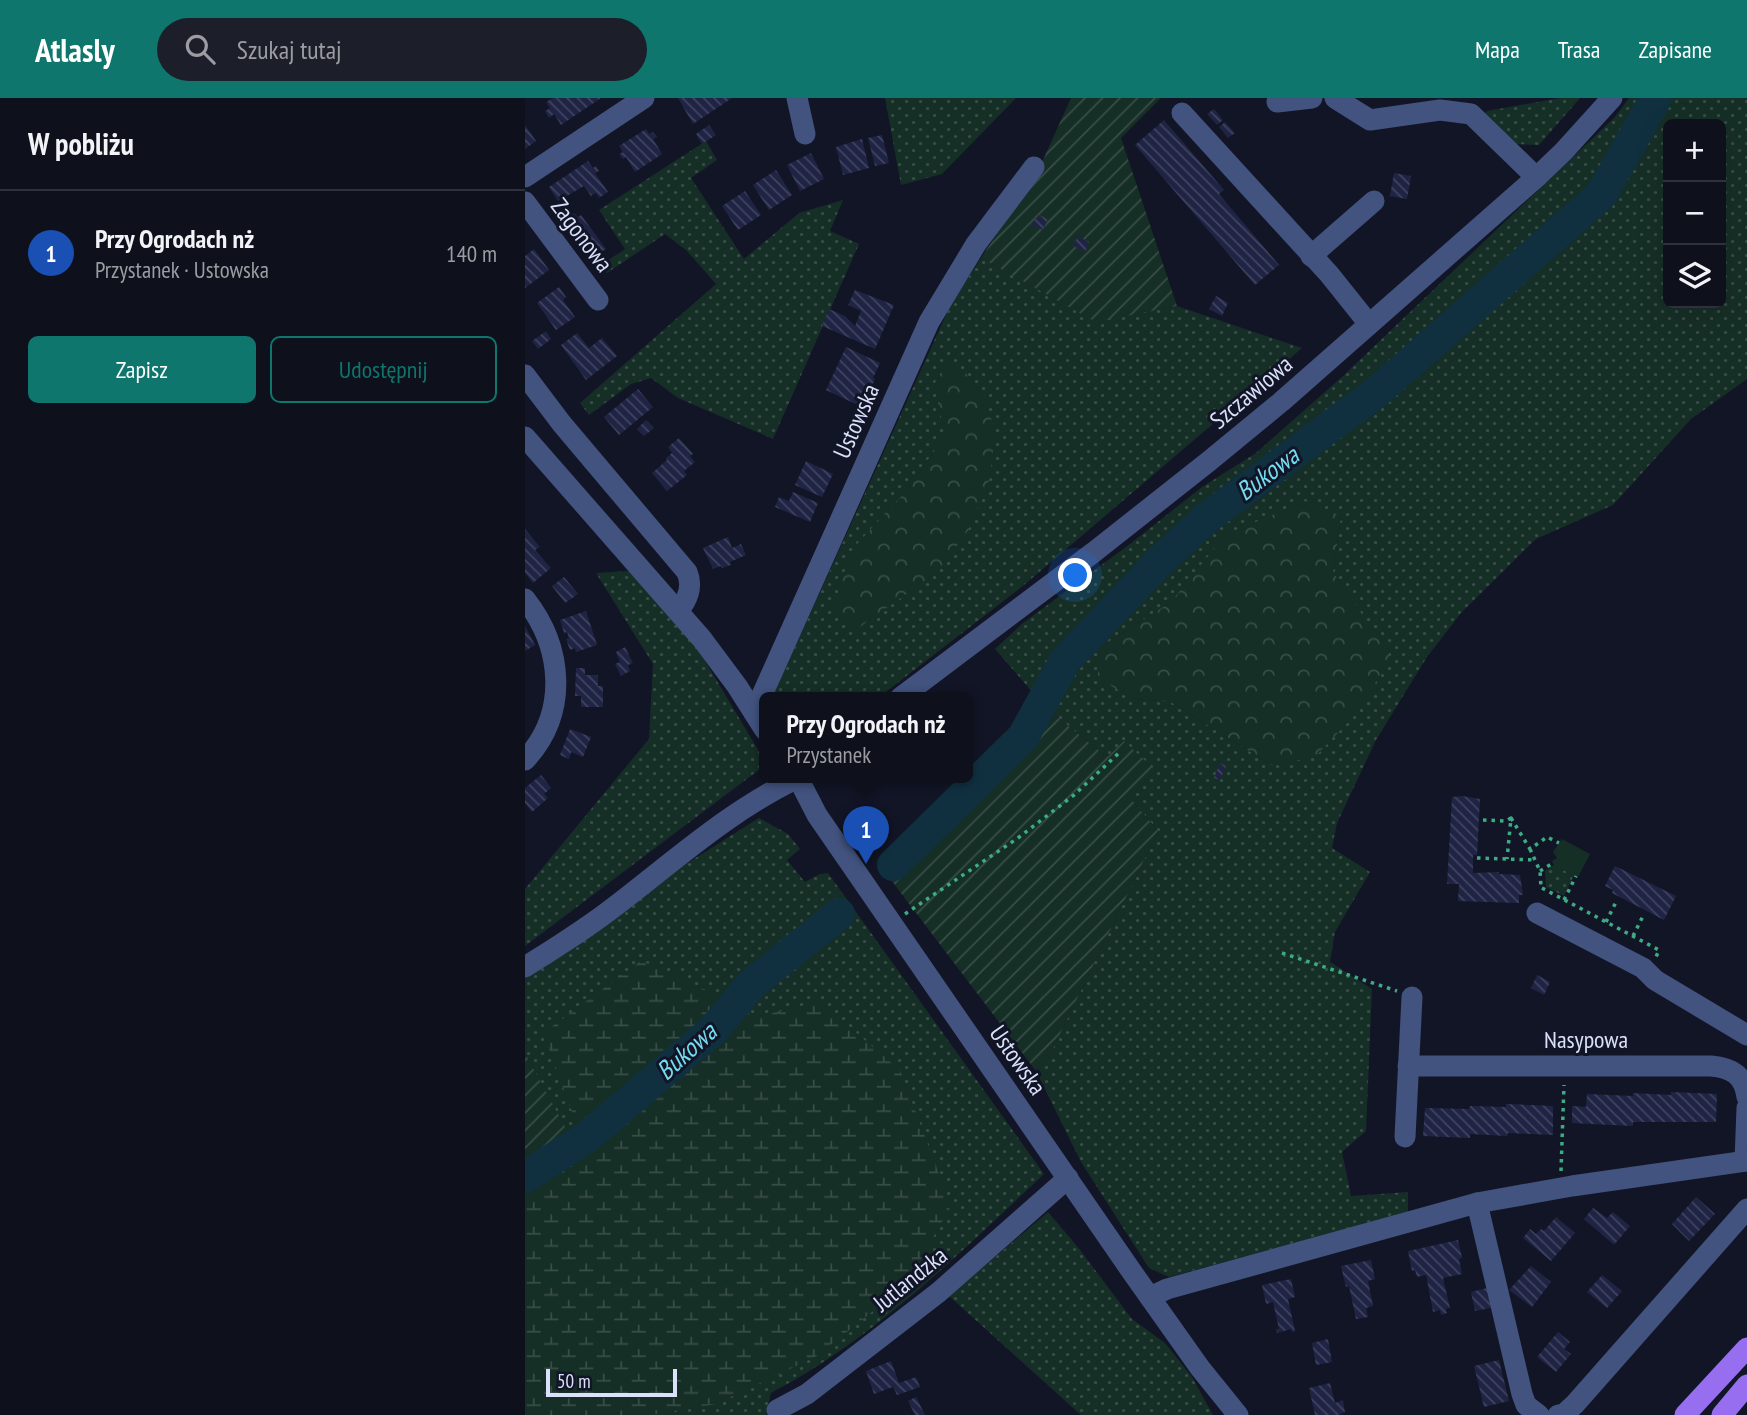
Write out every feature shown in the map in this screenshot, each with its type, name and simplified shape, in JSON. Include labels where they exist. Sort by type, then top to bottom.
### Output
[{"type":"main road","points":[[1685,1415],[1747,1348]]},
{"type":"main road","points":[[1722,1415],[1747,1385]]},
{"type":"street","points":[[525,177],[644,98]]},
{"type":"street","points":[[797,98],[805,134]]},
{"type":"street","points":[[1277,102],[1312,98]]},
{"type":"street","points":[[1335,98],[1370,120],[1440,110],[1471,114],[1536,177]]},
{"type":"street","name":"Szczawiowa","points":[[908,692],[1094,552],[1281,402],[1536,177],[1564,151],[1612,98]]},
{"type":"street","points":[[1182,113],[1329,274],[1369,324]]},
{"type":"street","name":"Ustowska","points":[[771,692],[929,322],[976,244],[1034,167]]},
{"type":"street","points":[[1311,257],[1374,201]]},
{"type":"street","name":"Zagonowa","points":[[525,202],[598,300]]},
{"type":"street","points":[[525,375],[562,424],[687,572],[690,579],[689,592],[678,611]]},
{"type":"street","name":"Ustowska","points":[[525,437],[711,649],[759,721]]},
{"type":"street","points":[[525,599],[537,615],[549,641],[555,663],[557,690],[549,724],[525,760]]},
{"type":"street","points":[[525,967],[612,909],[692,846],[772,789],[786,783]]},
{"type":"street","name":"Ustowska","points":[[801,783],[826,828],[1150,1297],[1238,1415]]},
{"type":"street","points":[[1538,914],[1643,968],[1747,1035]]},
{"type":"street","points":[[1405,1137],[1412,997]]},
{"type":"street","name":"Nasypowa","points":[[1408,1066],[1711,1066],[1732,1070],[1738,1075],[1743,1081],[1747,1097]]},
{"type":"street","points":[[1150,1297],[1167,1289],[1477,1203],[1572,1186],[1746,1161],[1747,1108]]},
{"type":"street","name":"Jutlandzka","points":[[777,1410],[807,1394],[939,1292],[1068,1178]]},
{"type":"street","points":[[1477,1203],[1525,1405],[1539,1415]]},
{"type":"street","points":[[1558,1415],[1575,1404],[1747,1209]]},
{"type":"street","name":"Ustowska","points":[[1201,1368],[1226,1415]]},
{"type":"path","points":[[912,908],[1018,838],[1074,795],[1120,752]]},
{"type":"path","points":[[1483,820],[1506,821],[1511,818]]},
{"type":"path","points":[[1511,818],[1540,871],[1542,888],[1538,914]]},
{"type":"path","points":[[1507,859],[1511,818]]},
{"type":"path","points":[[1530,849],[1547,837],[1559,843]]},
{"type":"path","points":[[1477,858],[1536,860]]},
{"type":"path","points":[[1540,871],[1553,863]]},
{"type":"path","points":[[1564,900],[1576,876]]},
{"type":"path","points":[[1542,888],[1659,950],[1650,975]]},
{"type":"path","points":[[1606,922],[1617,900]]},
{"type":"path","points":[[1633,936],[1644,914]]},
{"type":"path","points":[[1282,953],[1412,997]]},
{"type":"path","points":[[1561,1168],[1564,1082],[1572,1082]]},
{"type":"green space","points":[[885,98],[1016,98],[942,174],[901,185]]},
{"type":"green space","points":[[1071,98],[1161,98],[1121,138],[1177,306],[1096,322],[981,258],[1038,171]]},
{"type":"green space","points":[[1560,98],[1580,98],[1539,145],[1513,144],[1484,114],[1487,111]]},
{"type":"green space","points":[[1629,98],[1747,98],[1747,379],[1691,419],[1613,505],[1536,539],[1461,613],[1427,657],[1376,740],[1337,823],[1332,848],[1370,872],[1335,932],[1330,962],[1372,989],[1366,1131],[1342,1152],[1351,1196],[1408,1192],[1408,1212],[1169,1277],[1149,1268],[1081,1162],[1036,1071],[1048,1059],[1158,831],[1131,799],[1124,741],[1107,757],[1047,709],[995,649],[1023,623],[1202,487],[1256,453],[1343,376],[1615,117]],"holes":[[[1341,516],[1333,572],[1356,608],[1273,766],[1171,702],[1133,699],[1099,648],[1171,602]]]},
{"type":"green space","points":[[706,141],[717,160],[691,178],[744,259],[799,213],[843,200],[830,231],[859,244],[773,439],[678,398],[651,378],[631,384],[589,415],[580,403],[716,284],[687,251],[665,234],[607,273],[601,265],[625,249],[599,210]]},
{"type":"green space","points":[[981,258],[1096,321],[1177,306],[1302,348],[1024,585],[886,692],[775,692],[951,304]],"holes":[[[945,436],[833,612],[907,490]]]},
{"type":"green space","points":[[952,360],[981,388],[995,431],[990,478],[969,529],[939,571],[857,629],[833,613],[842,577],[857,544],[907,490],[945,436],[934,384]]},
{"type":"green space","points":[[1305,501],[1341,516],[1333,572],[1390,655],[1364,705],[1316,756],[1273,766],[1171,702],[1133,699],[1098,678],[1099,648],[1171,602],[1225,535]]},
{"type":"green space","points":[[630,571],[695,644],[759,752],[759,770],[525,946],[525,889],[649,739],[653,664],[596,573]]},
{"type":"green space","points":[[1047,709],[1107,757],[1124,741],[1153,768],[1131,799],[1158,831],[1048,1059],[1036,1071],[888,876],[1027,741]]},
{"type":"green space","points":[[759,818],[788,834],[800,849],[787,860],[805,882],[828,873],[1044,1174],[915,1293],[846,1347],[771,1393],[766,1415],[525,1415],[525,1166],[570,1138],[525,1053],[525,974],[670,874]]},
{"type":"green space","points":[[1562,839],[1590,854],[1578,877],[1554,866],[1552,861],[1557,858],[1553,852]]},
{"type":"green space","points":[[1554,865],[1574,875],[1564,896],[1546,887],[1545,871]]},
{"type":"green space","points":[[641,961],[679,976],[755,1017],[820,1002],[900,1070],[951,1206],[906,1285],[815,1357],[716,1404],[650,1415],[525,1415],[525,1194],[589,1158],[543,1033]]},
{"type":"green space","points":[[525,1053],[571,1138],[525,1166]]},
{"type":"green space","points":[[1048,1212],[1132,1319],[1165,1343],[1192,1377],[1213,1415],[1081,1415],[949,1296]]},
{"type":"building","points":[[553,98],[601,98],[561,125],[554,114],[549,118],[545,111],[550,108],[546,102]]},
{"type":"building","points":[[678,98],[732,98],[693,124]]},
{"type":"building","points":[[1214,109],[1223,120],[1217,125],[1207,114]]},
{"type":"building","points":[[1164,120],[1224,190],[1219,194],[1279,265],[1255,285],[1135,145]]},
{"type":"building","points":[[1225,122],[1235,133],[1228,138],[1219,127]]},
{"type":"building","points":[[525,125],[536,141],[525,149]]},
{"type":"building","points":[[709,125],[716,135],[702,144],[696,134]]},
{"type":"building","points":[[646,129],[649,134],[653,132],[657,137],[653,139],[662,154],[635,172],[626,157],[623,159],[619,154],[623,152],[619,146]]},
{"type":"building","points":[[882,135],[889,163],[875,166],[868,138]]},
{"type":"building","points":[[862,139],[869,168],[843,175],[836,147]]},
{"type":"building","points":[[811,153],[824,179],[800,191],[787,165]]},
{"type":"building","points":[[588,161],[593,168],[596,166],[599,171],[595,173],[608,192],[599,198],[596,193],[591,196],[584,186],[558,201],[549,187]]},
{"type":"building","points":[[776,170],[792,195],[769,210],[753,185]]},
{"type":"building","points":[[1394,173],[1411,176],[1407,199],[1390,196]]},
{"type":"building","points":[[745,191],[761,215],[738,230],[722,206]]},
{"type":"building","points":[[574,213],[578,217],[581,215],[606,249],[595,256],[568,217]]},
{"type":"building","points":[[1039,215],[1048,219],[1043,230],[1031,225]]},
{"type":"building","points":[[1078,236],[1089,242],[1085,252],[1073,246]]},
{"type":"building","points":[[534,249],[549,270],[525,288],[525,256]]},
{"type":"building","points":[[559,287],[566,297],[563,300],[575,317],[556,330],[537,303]]},
{"type":"building","points":[[855,290],[894,305],[875,349],[822,326],[829,309],[845,316],[855,326],[861,311],[848,305]]},
{"type":"building","points":[[1216,296],[1228,303],[1222,316],[1209,309]]},
{"type":"building","points":[[546,331],[551,339],[538,349],[532,341]]},
{"type":"building","points":[[577,333],[589,348],[602,338],[617,356],[586,380],[561,345]]},
{"type":"building","points":[[846,347],[880,363],[862,407],[826,390]]},
{"type":"building","points":[[638,389],[653,407],[619,435],[604,417]]},
{"type":"building","points":[[646,420],[654,428],[644,436],[637,429]]},
{"type":"building","points":[[679,438],[693,454],[690,456],[695,462],[684,471],[687,475],[667,491],[652,473],[667,460],[672,453],[668,447]]},
{"type":"building","points":[[806,461],[833,474],[822,497],[795,485]]},
{"type":"building","points":[[793,492],[818,503],[810,522],[775,507],[779,497],[789,501]]},
{"type":"building","points":[[525,529],[540,547],[535,550],[551,568],[533,583],[525,573]]},
{"type":"building","points":[[728,537],[732,548],[741,544],[746,555],[730,562],[731,565],[713,569],[703,548]]},
{"type":"building","points":[[564,577],[578,594],[565,603],[552,586]]},
{"type":"building","points":[[586,611],[597,645],[576,652],[575,648],[570,650],[566,639],[569,638],[567,632],[564,633],[560,620]]},
{"type":"building","points":[[525,626],[535,645],[525,651]]},
{"type":"building","points":[[625,647],[633,663],[628,665],[630,671],[621,676],[615,664],[620,662],[616,652]]},
{"type":"building","points":[[576,668],[585,668],[585,675],[598,675],[598,686],[603,686],[603,707],[581,707],[581,696],[575,696]]},
{"type":"building","points":[[570,729],[591,737],[583,757],[571,752],[569,759],[560,755]]},
{"type":"building","points":[[1220,763],[1226,766],[1220,780],[1214,778]]},
{"type":"building","points":[[541,775],[551,788],[544,794],[548,798],[532,812],[525,803],[525,788]]},
{"type":"building","points":[[1452,797],[1480,799],[1477,855],[1473,855],[1473,873],[1499,872],[1498,874],[1520,875],[1523,895],[1519,895],[1519,903],[1458,901],[1459,884],[1447,884]]},
{"type":"building","points":[[1615,866],[1676,896],[1664,920],[1612,893],[1613,890],[1605,886]]},
{"type":"building","points":[[1537,975],[1550,982],[1544,995],[1531,988]]},
{"type":"building","points":[[1671,1092],[1717,1094],[1716,1122],[1633,1122],[1633,1126],[1572,1123],[1572,1106],[1586,1107],[1587,1094],[1633,1096],[1633,1093],[1671,1095]]},
{"type":"building","points":[[1506,1104],[1553,1106],[1553,1135],[1470,1134],[1470,1138],[1423,1136],[1425,1108],[1469,1109],[1470,1106],[1506,1107]]},
{"type":"building","points":[[1696,1197],[1715,1214],[1689,1241],[1672,1224]]},
{"type":"building","points":[[1593,1208],[1607,1218],[1613,1212],[1630,1226],[1614,1245],[1584,1219]]},
{"type":"building","points":[[1556,1217],[1575,1233],[1551,1261],[1523,1238],[1530,1229],[1536,1234],[1541,1229],[1544,1231]]},
{"type":"building","points":[[1458,1240],[1462,1274],[1443,1278],[1450,1308],[1446,1309],[1447,1313],[1441,1315],[1440,1310],[1433,1312],[1426,1275],[1417,1277],[1415,1270],[1412,1271],[1408,1251]]},
{"type":"building","points":[[1371,1260],[1375,1279],[1368,1281],[1373,1306],[1366,1308],[1368,1317],[1356,1319],[1349,1286],[1346,1287],[1341,1266]]},
{"type":"building","points":[[1531,1266],[1551,1282],[1532,1307],[1509,1290]]},
{"type":"building","points":[[1602,1275],[1622,1291],[1607,1308],[1587,1292]]},
{"type":"building","points":[[1291,1279],[1295,1297],[1288,1299],[1295,1331],[1292,1332],[1291,1329],[1277,1333],[1276,1329],[1279,1329],[1273,1302],[1266,1304],[1262,1285]]},
{"type":"building","points":[[1487,1288],[1491,1308],[1475,1311],[1471,1292]]},
{"type":"building","points":[[1558,1332],[1570,1342],[1564,1349],[1571,1354],[1556,1372],[1537,1357]]},
{"type":"building","points":[[1328,1339],[1332,1362],[1316,1365],[1312,1343]]},
{"type":"building","points":[[1499,1360],[1509,1401],[1484,1407],[1474,1366]]},
{"type":"building","points":[[891,1361],[899,1383],[916,1377],[920,1387],[897,1395],[893,1387],[874,1394],[866,1371]]},
{"type":"building","points":[[1330,1383],[1335,1403],[1343,1400],[1345,1412],[1338,1415],[1315,1415],[1309,1388]]},
{"type":"building","points":[[916,1397],[925,1415],[915,1415],[908,1401]]},
{"type":"waterway","name":"Bukowa","points":[[893,865],[1023,737],[1065,661],[1160,561],[1208,517],[1378,391],[1601,195],[1656,98]]},
{"type":"waterway","name":"Bukowa","points":[[525,1177],[587,1137],[712,1031],[753,983],[839,914]]},
{"type":"place","name":"Przy Ogrodach nż","points":[[866,864]]}]
